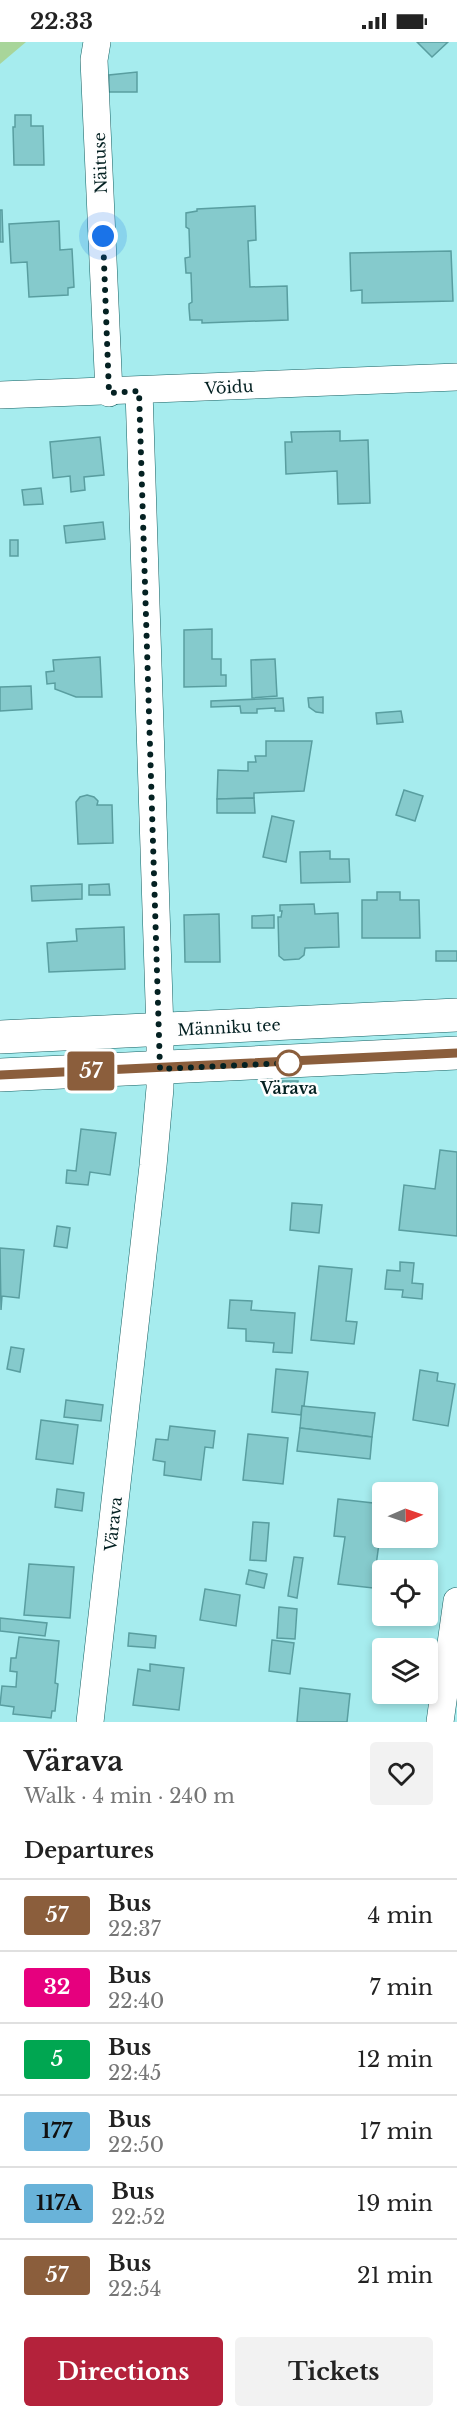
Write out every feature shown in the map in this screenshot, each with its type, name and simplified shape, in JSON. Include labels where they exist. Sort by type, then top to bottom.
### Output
[{"type":"street","name":"Näituse","points":[[97,42],[94,60],[109,393]]},
{"type":"street","name":"Võidu","points":[[0,395],[109,393],[457,377]]},
{"type":"street","name":"Värava","points":[[90,1722],[153,1166],[160,1069],[139,391]]},
{"type":"street","name":"Männiku tee","points":[[0,1037],[457,1015]]},
{"type":"street","points":[[0,1075],[457,1053]]},
{"type":"street","points":[[440,1722],[457,1601]]},
{"type":"green space","points":[[0,42],[26,42],[0,64]]},
{"type":"building","points":[[417,42],[448,42],[432,57]]},
{"type":"building","points":[[137,72],[137,92],[109,92],[109,75]]},
{"type":"building","points":[[15,115],[31,115],[31,126],[43,126],[44,165],[14,165]]},
{"type":"building","points":[[255,206],[256,240],[248,241],[250,287],[287,286],[288,320],[202,323],[202,320],[190,320],[191,273],[186,273],[185,258],[190,257],[186,213],[197,211],[197,209]]},
{"type":"building","points":[[0,210],[2,210],[3,242],[0,242]]},
{"type":"building","points":[[59,221],[60,250],[72,249],[74,287],[68,288],[68,295],[29,297],[27,262],[11,263],[9,224]]},
{"type":"building","points":[[451,251],[453,301],[362,303],[362,290],[351,291],[350,253]]},
{"type":"building","points":[[340,431],[340,441],[368,440],[370,503],[338,504],[337,471],[286,474],[285,442],[292,442],[291,432]]},
{"type":"building","points":[[100,437],[104,475],[84,477],[85,490],[71,492],[70,476],[53,478],[50,442]]},
{"type":"building","points":[[41,488],[43,504],[24,505],[22,490]]},
{"type":"building","points":[[103,522],[105,539],[66,543],[64,526]]},
{"type":"building","points":[[10,540],[18,540],[18,556],[10,556]]},
{"type":"building","points":[[212,629],[212,659],[221,659],[221,675],[226,675],[226,686],[184,687],[184,630]]},
{"type":"building","points":[[100,657],[102,697],[76,697],[55,689],[55,683],[47,684],[46,672],[54,671],[53,660]]},
{"type":"building","points":[[275,659],[277,696],[252,698],[251,660]]},
{"type":"building","points":[[31,686],[32,709],[0,711],[0,687]]},
{"type":"building","points":[[323,697],[323,713],[316,712],[309,707],[308,698]]},
{"type":"building","points":[[283,698],[284,711],[275,711],[275,708],[257,709],[257,713],[241,713],[240,706],[211,707],[211,701]]},
{"type":"building","points":[[401,711],[403,722],[377,724],[376,713]]},
{"type":"building","points":[[266,741],[312,741],[304,791],[254,793],[254,798],[217,799],[218,770],[248,771],[248,762],[256,762],[255,756],[266,756]]},
{"type":"building","points":[[404,790],[423,796],[415,821],[396,815]]},
{"type":"building","points":[[87,795],[98,801],[97,805],[112,805],[113,843],[78,844],[76,802],[80,797]]},
{"type":"building","points":[[254,798],[255,813],[217,813],[217,799]]},
{"type":"building","points":[[272,816],[294,821],[286,862],[263,857]]},
{"type":"building","points":[[330,851],[330,859],[349,859],[350,882],[301,883],[300,852]]},
{"type":"building","points":[[82,884],[82,899],[32,901],[31,886]]},
{"type":"building","points":[[109,884],[110,895],[89,895],[89,885]]},
{"type":"building","points":[[377,892],[400,892],[400,900],[419,900],[420,938],[362,938],[362,900],[377,900]]},
{"type":"building","points":[[314,904],[315,914],[338,913],[339,947],[305,948],[304,955],[299,959],[284,960],[279,956],[278,917],[281,917],[282,911],[280,911],[280,905]]},
{"type":"building","points":[[219,914],[220,962],[185,962],[184,915]]},
{"type":"building","points":[[274,915],[274,928],[252,928],[252,916]]},
{"type":"building","points":[[124,927],[125,969],[49,972],[47,943],[77,941],[76,929]]},
{"type":"building","points":[[436,951],[457,951],[457,961],[436,961]]},
{"type":"building","points":[[282,1081],[298,1081],[298,1087],[282,1087]]},
{"type":"building","points":[[81,1129],[116,1133],[110,1175],[90,1172],[88,1185],[66,1183],[67,1170],[76,1171]]},
{"type":"building","points":[[440,1150],[457,1152],[457,1236],[399,1230],[404,1185],[435,1189]]},
{"type":"building","points":[[292,1203],[322,1205],[319,1233],[290,1230]]},
{"type":"building","points":[[57,1226],[70,1228],[67,1248],[54,1246]]},
{"type":"building","points":[[0,1248],[24,1250],[19,1298],[2,1296],[1,1310]]},
{"type":"building","points":[[400,1262],[414,1263],[412,1283],[423,1284],[422,1299],[402,1297],[403,1290],[385,1289],[387,1270],[400,1271]]},
{"type":"building","points":[[319,1266],[352,1269],[346,1321],[357,1322],[354,1344],[311,1340]]},
{"type":"building","points":[[230,1300],[252,1301],[251,1310],[295,1313],[292,1353],[273,1352],[274,1343],[246,1341],[246,1329],[228,1328]]},
{"type":"building","points":[[11,1347],[24,1349],[20,1372],[7,1369]]},
{"type":"building","points":[[276,1369],[308,1372],[301,1415],[272,1412]]},
{"type":"building","points":[[420,1370],[438,1373],[437,1381],[455,1384],[448,1426],[413,1420]]},
{"type":"building","points":[[66,1400],[103,1405],[101,1421],[64,1417]]},
{"type":"building","points":[[302,1406],[375,1413],[372,1437],[300,1428]]},
{"type":"building","points":[[41,1420],[78,1425],[73,1464],[36,1459]]},
{"type":"building","points":[[170,1426],[215,1431],[213,1448],[205,1447],[201,1480],[164,1475],[165,1462],[153,1460],[156,1439],[168,1440]]},
{"type":"building","points":[[300,1428],[372,1437],[370,1459],[297,1451]]},
{"type":"building","points":[[248,1434],[288,1438],[283,1484],[243,1480]]},
{"type":"building","points":[[57,1489],[84,1493],[82,1511],[55,1507]]},
{"type":"building","points":[[338,1499],[372,1503],[372,1548],[378,1548],[377,1560],[372,1560],[372,1588],[338,1584],[345,1537],[334,1536]]},
{"type":"building","points":[[253,1522],[269,1523],[266,1561],[250,1560]]},
{"type":"building","points":[[294,1557],[303,1558],[297,1598],[288,1596]]},
{"type":"building","points":[[29,1564],[74,1567],[70,1618],[24,1615]]},
{"type":"building","points":[[249,1570],[267,1574],[264,1588],[246,1584]]},
{"type":"building","points":[[205,1589],[240,1595],[236,1626],[200,1620]]},
{"type":"building","points":[[279,1607],[297,1609],[295,1639],[277,1638]]},
{"type":"building","points":[[0,1618],[47,1623],[45,1636],[0,1631]]},
{"type":"building","points":[[129,1633],[156,1636],[155,1648],[128,1646]]},
{"type":"building","points":[[19,1637],[59,1641],[55,1683],[58,1684],[55,1711],[52,1711],[51,1718],[13,1714],[14,1707],[0,1705],[2,1686],[16,1687],[17,1672],[10,1671],[11,1658],[16,1658]]},
{"type":"building","points":[[272,1640],[294,1643],[290,1674],[269,1671]]},
{"type":"building","points":[[150,1664],[184,1668],[179,1710],[133,1705],[138,1669],[150,1671]]},
{"type":"building","points":[[300,1688],[350,1694],[347,1722],[297,1722]]},
{"type":"bus line","name":"57","points":[[0,1075],[457,1053]]},
{"type":"place","name":"Värava","points":[[289,1063]]},
{"type":"route","points":[[103,236],[109,393],[139,391],[160,1069],[289,1063]]}]
